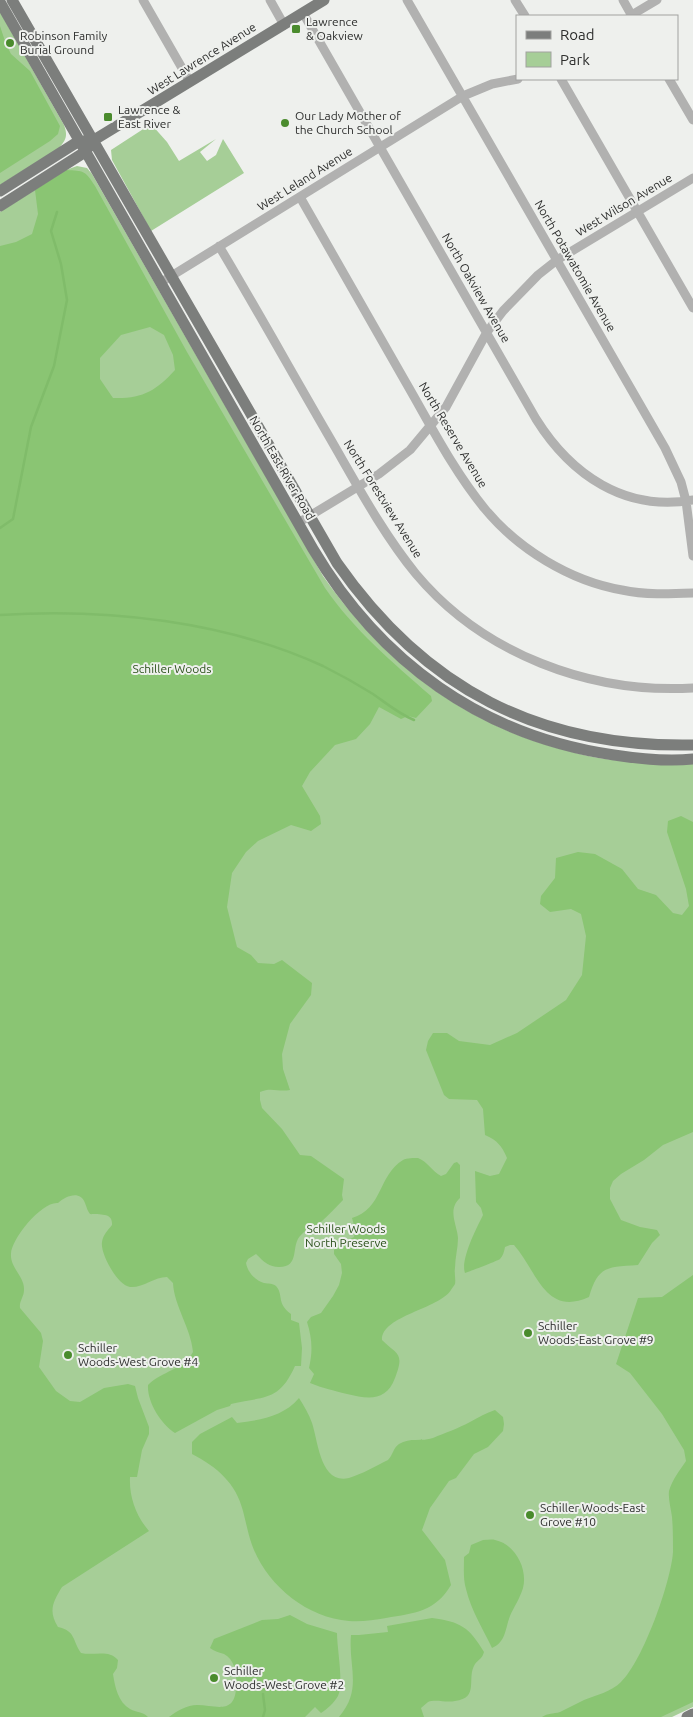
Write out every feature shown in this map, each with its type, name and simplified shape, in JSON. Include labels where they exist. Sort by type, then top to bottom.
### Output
[{"type":"main road","name":"North East River Road","points":[[12,0],[341,570],[360,596],[383,622],[418,654],[469,690],[491,703],[534,722],[581,736],[632,744],[693,745]]},
{"type":"main road","name":"West Lawrence Avenue","points":[[94,140],[324,0]]},
{"type":"main road","name":"North East River Road","points":[[0,2],[330,579],[353,609],[385,643],[425,678],[458,700],[521,732],[593,752],[665,760],[693,759]]},
{"type":"main road","points":[[0,191],[79,141],[94,140]]},
{"type":"main road","points":[[0,206],[85,152],[94,140]]},
{"type":"main road","points":[[687,1717],[693,1714]]},
{"type":"street","points":[[142,0],[190,82]]},
{"type":"street","points":[[270,0],[284,24]]},
{"type":"street","name":"North Potawatomie Avenue","points":[[407,0],[666,448],[680,482],[690,500],[693,556]]},
{"type":"street","points":[[516,0],[524,15]]},
{"type":"street","points":[[623,0],[630,15]]},
{"type":"street","points":[[633,15],[657,0]]},
{"type":"street","name":"North Oakview Avenue","points":[[302,13],[546,435],[572,464],[603,486],[632,498],[650,501],[690,500]]},
{"type":"street","name":"West Leland Avenue","points":[[160,283],[463,96],[492,84],[516,79]]},
{"type":"street","points":[[562,80],[693,308]]},
{"type":"street","points":[[670,80],[693,120]]},
{"type":"street","name":"West Wilson Avenue","points":[[298,523],[358,487],[410,450],[431,426],[455,392],[487,332],[503,311],[538,275],[557,260],[693,178]]},
{"type":"street","name":"North Reserve Avenue","points":[[300,197],[431,426],[456,468],[486,510],[535,554],[578,577],[620,590],[662,594],[693,593]]},
{"type":"street","name":"North Forestview Avenue","points":[[219,246],[358,487],[393,543],[416,574],[444,603],[487,635],[535,661],[588,679],[617,685],[646,688],[693,688]]},
{"type":"green space","points":[[0,12],[64,125],[66,135],[59,148],[0,185]]},
{"type":"green space","points":[[0,26],[11,54],[30,71],[60,126],[58,134],[50,141],[0,173]]},
{"type":"green space","points":[[151,124],[167,142],[179,161],[216,139],[200,152],[207,161],[216,155],[223,139],[244,173],[151,231],[112,160],[111,150]]},
{"type":"green space","name":"Schiller Woods North Preserve","points":[[77,166],[87,168],[92,174],[323,576],[370,634],[425,683],[487,721],[521,736],[557,748],[599,758],[633,762],[693,764],[693,1707],[672,1717],[0,1717],[0,212],[66,170]]},
{"type":"green space","name":"Schiller Woods","points":[[66,170],[84,172],[89,177],[187,352],[325,588],[361,632],[431,696],[432,701],[416,718],[408,716],[401,719],[379,707],[370,724],[356,739],[335,745],[310,772],[302,786],[320,816],[321,824],[311,831],[291,825],[258,841],[246,852],[232,873],[227,907],[237,947],[251,955],[258,963],[274,964],[282,960],[312,983],[311,995],[290,1024],[282,1054],[283,1069],[290,1090],[260,1092],[262,1108],[282,1129],[300,1155],[311,1156],[344,1179],[343,1200],[321,1222],[301,1235],[296,1244],[293,1260],[290,1263],[286,1266],[272,1266],[264,1262],[256,1254],[248,1259],[246,1263],[248,1270],[255,1278],[276,1286],[283,1306],[291,1314],[291,1320],[299,1323],[302,1348],[301,1366],[295,1366],[289,1378],[276,1392],[262,1398],[231,1404],[175,1433],[156,1412],[148,1392],[148,1385],[184,1363],[193,1352],[192,1343],[176,1300],[173,1283],[167,1277],[135,1287],[125,1285],[120,1281],[110,1268],[102,1247],[103,1237],[112,1225],[112,1221],[105,1215],[90,1214],[83,1199],[76,1195],[51,1204],[36,1214],[12,1247],[11,1259],[24,1285],[20,1308],[41,1333],[43,1341],[39,1367],[56,1391],[70,1401],[80,1402],[104,1388],[128,1384],[135,1386],[149,1427],[149,1434],[142,1450],[137,1477],[130,1477],[130,1484],[134,1506],[140,1519],[149,1531],[62,1587],[56,1597],[52,1611],[58,1627],[71,1634],[81,1653],[106,1654],[118,1660],[117,1668],[113,1674],[120,1698],[130,1709],[148,1717],[0,1717],[0,246],[16,242],[32,234],[38,214],[35,190]],"holes":[[[150,327],[164,335],[173,355],[175,370],[148,392],[132,397],[113,398],[100,379],[100,358],[121,335]]]},
{"type":"green space","points":[[681,816],[693,822],[693,1132],[663,1145],[644,1160],[621,1174],[613,1181],[610,1188],[610,1199],[621,1220],[640,1227],[657,1230],[660,1235],[652,1243],[638,1265],[619,1266],[605,1270],[596,1279],[589,1297],[574,1302],[562,1301],[552,1296],[536,1278],[514,1245],[505,1247],[500,1259],[465,1273],[464,1267],[467,1252],[483,1215],[481,1208],[476,1202],[475,1171],[490,1176],[499,1174],[507,1158],[499,1144],[485,1135],[483,1109],[477,1100],[449,1099],[444,1095],[426,1050],[428,1041],[433,1033],[447,1033],[459,1041],[490,1045],[517,1033],[566,1000],[582,975],[586,936],[581,914],[571,909],[550,912],[540,904],[541,896],[555,878],[556,858],[578,852],[595,854],[622,869],[638,889],[656,895],[673,913],[682,915],[689,906],[686,889],[667,832],[668,821]]},
{"type":"green space","points":[[418,1158],[441,1176],[446,1174],[454,1163],[457,1162],[460,1165],[460,1198],[453,1212],[458,1238],[455,1284],[445,1297],[400,1319],[384,1332],[382,1340],[398,1355],[399,1359],[395,1378],[387,1391],[376,1397],[362,1397],[310,1383],[314,1374],[309,1368],[311,1345],[307,1322],[311,1317],[321,1313],[339,1285],[342,1273],[341,1264],[334,1254],[334,1250],[338,1245],[354,1237],[355,1229],[352,1218],[362,1214],[370,1207],[395,1166],[405,1159]]},
{"type":"green space","points":[[693,1275],[693,1702],[661,1717],[542,1717],[560,1712],[608,1691],[621,1682],[629,1672],[647,1640],[661,1601],[673,1552],[669,1491],[674,1479],[686,1461],[684,1450],[662,1414],[630,1373],[616,1364],[638,1298],[662,1297]]},
{"type":"green space","points":[[299,1398],[311,1420],[326,1468],[332,1475],[339,1478],[349,1478],[388,1460],[395,1447],[403,1442],[433,1438],[495,1410],[503,1417],[503,1431],[488,1447],[474,1454],[456,1478],[449,1481],[430,1508],[422,1530],[445,1560],[451,1585],[445,1594],[431,1606],[406,1615],[372,1620],[354,1621],[333,1618],[303,1606],[290,1596],[267,1573],[258,1559],[236,1492],[217,1470],[192,1454],[192,1442],[200,1434],[232,1417],[237,1423],[271,1416],[286,1410]]},
{"type":"green space","points":[[483,1540],[495,1540],[509,1547],[518,1558],[524,1573],[523,1588],[510,1616],[503,1639],[492,1648],[471,1604],[464,1577],[464,1557],[469,1553],[471,1545]]},
{"type":"green space","points":[[290,1615],[307,1624],[337,1633],[340,1691],[328,1708],[321,1713],[315,1707],[305,1717],[169,1717],[190,1706],[222,1707],[232,1702],[236,1689],[235,1669],[228,1657],[210,1648],[214,1639],[262,1620],[278,1619]]},
{"type":"green space","points":[[432,1618],[450,1621],[463,1627],[469,1631],[484,1652],[473,1669],[470,1692],[467,1696],[455,1701],[428,1702],[421,1708],[424,1717],[339,1717],[351,1697],[353,1687],[351,1635],[388,1632],[387,1626]]},
{"type":"waterway","points":[[0,528],[13,519],[31,427],[54,366],[67,300],[61,264],[51,231],[57,212]]},
{"type":"waterway","points":[[0,615],[41,613],[123,616],[206,628],[246,638],[323,666],[414,720]]},
{"type":"waterway","points":[[263,1694],[265,1710],[263,1717]]},
{"type":"place","name":"Lawrence & Oakview","points":[[296,29]]},
{"type":"place","name":"Robinson Family Burial Ground","points":[[10,43]]},
{"type":"place","name":"Lawrence & East River","points":[[108,117]]},
{"type":"place","name":"Our Lady Mother of the Church School","points":[[285,123]]},
{"type":"place","name":"Schiller Woods-East Grove #9","points":[[528,1333]]},
{"type":"place","name":"Schiller Woods-West Grove #4","points":[[68,1355]]},
{"type":"place","name":"Schiller Woods-East Grove #10","points":[[530,1515]]},
{"type":"place","name":"Schiller Woods-West Grove #2","points":[[214,1678]]}]
